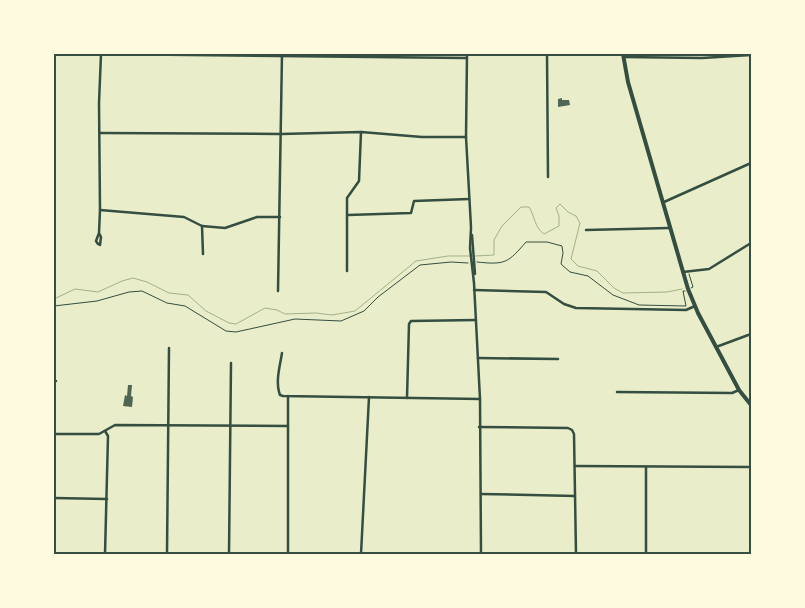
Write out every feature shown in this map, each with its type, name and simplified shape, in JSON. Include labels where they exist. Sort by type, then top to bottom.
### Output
[{"type":"main road","points":[[623,56],[626,76],[682,272],[695,306],[738,390],[751,405]]},
{"type":"street","points":[[99,233],[101,54],[466,56],[466,137],[480,399],[482,554]]},
{"type":"street","points":[[547,54],[548,177]]},
{"type":"street","points":[[278,291],[282,55]]},
{"type":"street","points":[[623,56],[702,58],[751,56]]},
{"type":"street","points":[[100,133],[281,134],[361,132],[422,137],[466,137]]},
{"type":"street","points":[[347,271],[347,198],[359,181],[361,132]]},
{"type":"street","points":[[662,203],[751,163]]},
{"type":"street","points":[[348,215],[411,212],[414,201],[469,199]]},
{"type":"street","points":[[100,210],[184,218],[202,226],[225,228],[257,218],[280,217]]},
{"type":"street","points":[[202,226],[203,254]]},
{"type":"street","points":[[586,230],[669,228]]},
{"type":"street","points":[[682,272],[710,269],[751,243]]},
{"type":"street","points":[[474,290],[546,292],[564,304],[576,308],[686,310],[695,306]]},
{"type":"street","points":[[407,398],[409,324],[411,321],[476,320]]},
{"type":"street","points":[[716,346],[751,334]]},
{"type":"street","points":[[166,554],[169,348]]},
{"type":"street","points":[[282,353],[278,376],[278,391],[280,395],[480,399]]},
{"type":"street","points":[[478,358],[558,359]]},
{"type":"street","points":[[229,554],[231,363]]},
{"type":"street","points":[[617,392],[732,393],[738,390]]},
{"type":"street","points":[[288,396],[288,554]]},
{"type":"street","points":[[361,554],[368,397]]},
{"type":"street","points":[[54,434],[99,434],[115,425],[288,426]]},
{"type":"street","points":[[479,427],[568,428],[572,430],[574,434],[576,554]]},
{"type":"street","points":[[105,431],[108,436],[105,554]]},
{"type":"street","points":[[575,466],[751,467]]},
{"type":"street","points":[[646,467],[646,554]]},
{"type":"street","points":[[480,494],[575,496]]},
{"type":"street","points":[[54,498],[107,499]]},
{"type":"path","points":[[54,306],[97,301],[129,292],[142,291],[167,303],[185,306],[206,317],[226,331],[236,332],[259,328],[295,319],[341,321],[364,311],[378,297],[420,265],[473,261],[496,264],[512,258],[526,242],[547,242],[562,246],[561,264],[570,272],[588,276],[613,295],[639,305],[686,306],[684,291]]},
{"type":"path","points":[[689,276],[693,288]]},
{"type":"building","points":[[562,98],[562,100],[569,100],[570,105],[558,107],[558,99]]},
{"type":"building","points":[[128,385],[132,385],[132,407],[123,406],[125,395],[127,396]]},
{"type":"waterway","points":[[475,256],[494,255],[494,240],[502,226],[521,207],[529,207],[536,225],[544,234],[559,226],[559,216],[556,208],[560,204],[568,212],[576,216],[580,223],[571,259],[578,266],[597,271],[614,288],[623,293],[667,292],[682,289]]},
{"type":"waterway","points":[[54,299],[75,289],[98,292],[133,278],[147,282],[169,293],[188,295],[206,311],[229,323],[236,324],[265,308],[277,310],[285,314],[316,313],[332,315],[355,311],[416,261],[448,256],[471,256]]}]
